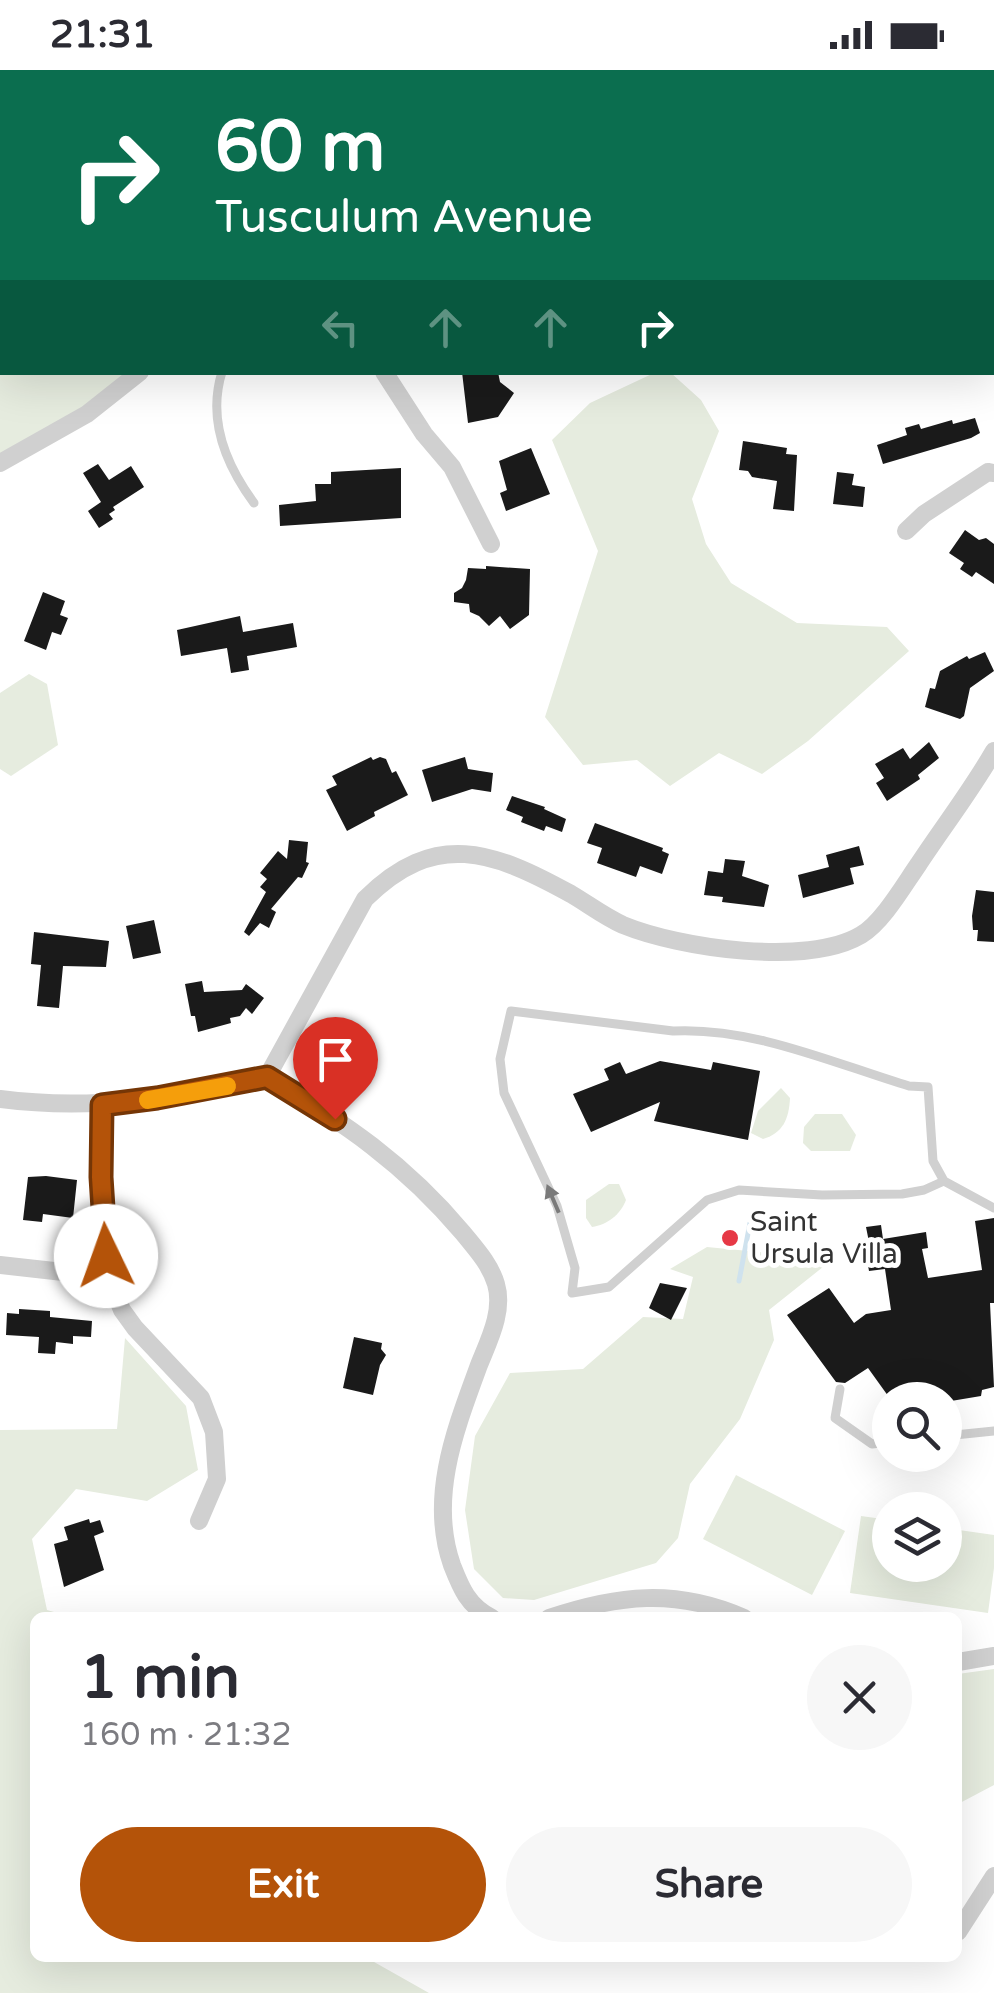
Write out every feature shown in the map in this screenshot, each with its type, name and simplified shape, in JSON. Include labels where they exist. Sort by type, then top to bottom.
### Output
[{"type":"street","points":[[0,463],[87,414],[136,375]]},
{"type":"street","points":[[386,375],[424,434],[452,467],[491,544]]},
{"type":"street","points":[[906,531],[973,481],[988,472],[994,473]]},
{"type":"street","points":[[267,1077],[365,898],[381,882],[421,859],[466,853],[489,858],[560,888],[623,924],[715,947],[793,953],[864,934],[902,888],[994,751]]},
{"type":"street","points":[[0,1099],[102,1105],[267,1077],[359,1134],[403,1170],[446,1214],[487,1262],[498,1298],[494,1326],[452,1443],[443,1496],[450,1558],[463,1594],[485,1612]]},
{"type":"street","points":[[102,1105],[101,1177],[107,1272],[134,1328],[188,1382],[210,1417],[217,1479],[199,1521]]},
{"type":"street","points":[[0,1265],[72,1273],[107,1272]]},
{"type":"street","points":[[567,1612],[599,1601],[638,1598],[693,1602],[725,1612]]},
{"type":"street","points":[[962,1661],[994,1656]]},
{"type":"street","points":[[962,1926],[994,1876]]},
{"type":"lane","points":[[221,375],[216,420],[235,477],[254,503]]},
{"type":"lane","points":[[944,1181],[902,1194],[738,1190],[707,1200],[609,1287],[572,1293],[575,1268],[557,1206],[504,1093],[500,1059],[511,1011],[673,1031],[746,1035],[910,1086],[928,1087],[933,1162],[944,1181],[994,1208]]},
{"type":"lane","points":[[840,1389],[835,1418],[872,1444]]},
{"type":"lane","points":[[962,1434],[994,1431]]},
{"type":"shaded area","points":[[0,375],[137,375],[0,463]]},
{"type":"shaded area","points":[[650,375],[673,375],[701,400],[719,431],[692,499],[706,544],[731,583],[797,623],[887,627],[909,651],[808,741],[762,774],[719,753],[670,786],[637,760],[583,765],[545,717],[598,551],[552,440],[590,403]]},
{"type":"shaded area","points":[[29,674],[47,684],[58,745],[11,776],[0,769],[0,693]]},
{"type":"shaded area","points":[[781,1088],[790,1098],[780,1129],[763,1139],[751,1133],[758,1111]]},
{"type":"shaded area","points":[[815,1114],[842,1114],[856,1135],[850,1151],[811,1151],[803,1143],[804,1127]]},
{"type":"shaded area","points":[[609,1184],[619,1184],[626,1200],[613,1218],[592,1227],[586,1218],[586,1200]]},
{"type":"shaded area","points":[[707,1247],[833,1259],[769,1310],[774,1340],[740,1419],[690,1484],[678,1538],[656,1563],[534,1600],[503,1598],[474,1569],[465,1510],[475,1436],[510,1373],[583,1369],[643,1317],[683,1319],[693,1277],[670,1269]]},
{"type":"shaded area","points":[[125,1338],[186,1406],[198,1470],[147,1501],[76,1489],[32,1539],[47,1610],[54,1612],[30,1612],[30,1962],[374,1962],[429,1993],[0,1993],[0,1430],[117,1429]]},
{"type":"shaded area","points":[[736,1475],[845,1531],[812,1595],[703,1539]]},
{"type":"shaded area","points":[[861,1516],[872,1518],[872,1582],[962,1582],[962,1530],[994,1535],[988,1613],[850,1593]]},
{"type":"shaded area","points":[[994,1669],[994,1785],[962,1802],[962,1673]]},
{"type":"building","points":[[462,375],[499,375],[500,382],[514,393],[498,417],[468,423]]},
{"type":"building","points":[[975,418],[980,433],[971,438],[883,464],[877,445],[907,435],[905,428],[919,424],[921,429]]},
{"type":"building","points":[[743,441],[787,448],[786,454],[797,455],[794,511],[773,509],[777,481],[752,477],[748,471],[739,470]]},
{"type":"building","points":[[531,448],[550,494],[506,511],[500,493],[507,490],[499,461]]},
{"type":"building","points":[[98,464],[109,480],[131,466],[144,487],[113,507],[115,510],[109,514],[113,519],[99,528],[88,511],[101,502],[83,473]]},
{"type":"building","points":[[401,468],[401,518],[280,526],[279,505],[316,501],[315,484],[331,484],[331,472]]},
{"type":"building","points":[[837,472],[854,474],[852,485],[865,487],[863,507],[833,504]]},
{"type":"building","points":[[965,530],[994,544],[994,584],[976,572],[972,577],[960,569],[964,563],[949,553]]},
{"type":"building","points":[[468,568],[530,569],[529,615],[510,629],[500,616],[489,626],[470,612],[469,604],[454,602],[454,593],[462,588]]},
{"type":"building","points":[[43,592],[65,601],[60,615],[68,618],[61,635],[52,632],[46,650],[24,641]]},
{"type":"building","points":[[240,616],[243,632],[293,623],[297,647],[247,656],[249,670],[231,673],[227,648],[181,656],[177,630]]},
{"type":"building","points":[[985,652],[994,671],[970,688],[964,716],[960,719],[925,707],[940,671],[967,656],[969,659]]},
{"type":"building","points":[[929,742],[939,758],[918,775],[920,779],[887,801],[876,783],[884,778],[875,764],[903,748],[910,759]]},
{"type":"building","points":[[371,757],[386,759],[408,795],[347,831],[326,790],[337,785],[332,776]]},
{"type":"building","points":[[465,757],[468,769],[493,773],[491,792],[472,789],[432,802],[422,770]]},
{"type":"building","points":[[512,796],[566,819],[562,832],[546,826],[544,831],[521,822],[523,817],[506,810]]},
{"type":"building","points":[[595,823],[663,848],[669,854],[662,874],[640,866],[636,877],[597,863],[602,848],[587,843]]},
{"type":"building","points":[[289,840],[308,842],[309,863],[302,878],[298,877],[271,909],[276,912],[269,928],[260,923],[249,936],[244,932],[266,892],[260,887],[267,879],[260,873],[278,851],[287,859]]},
{"type":"building","points":[[859,846],[864,865],[850,868],[854,884],[803,898],[798,875],[829,867],[826,855]]},
{"type":"building","points":[[725,859],[745,861],[742,876],[769,885],[764,907],[722,902],[723,897],[704,895],[708,871],[723,873]]},
{"type":"building","points":[[976,890],[994,892],[994,942],[977,941],[978,930],[973,930]]},
{"type":"building","points":[[154,920],[161,953],[133,959],[126,926]]},
{"type":"building","points":[[34,932],[109,941],[106,967],[63,966],[59,1008],[37,1006],[41,965],[31,964]]},
{"type":"building","points":[[202,981],[204,992],[242,990],[246,984],[264,998],[252,1014],[246,1008],[240,1016],[230,1018],[231,1023],[198,1032],[185,984]]},
{"type":"building","points":[[660,1061],[711,1070],[713,1062],[760,1071],[748,1140],[654,1121],[660,1102],[591,1132],[573,1094],[609,1080],[604,1069],[620,1062],[626,1074]]},
{"type":"building","points":[[28,1177],[77,1180],[73,1218],[43,1214],[42,1222],[23,1220]]},
{"type":"building","points":[[994,1218],[994,1303],[990,1303],[994,1387],[982,1390],[981,1396],[962,1399],[962,1382],[878,1382],[868,1368],[845,1383],[836,1382],[787,1315],[829,1288],[854,1323],[866,1314],[891,1310],[885,1269],[869,1271],[864,1243],[869,1242],[866,1227],[881,1225],[883,1239],[926,1232],[928,1248],[922,1249],[928,1278],[982,1270],[975,1221]]},
{"type":"building","points":[[660,1283],[687,1288],[671,1320],[649,1308]]},
{"type":"building","points":[[19,1309],[50,1311],[50,1317],[92,1321],[91,1337],[73,1336],[73,1344],[56,1342],[55,1354],[38,1353],[39,1337],[6,1335],[7,1313],[19,1314]]},
{"type":"building","points":[[354,1337],[382,1343],[386,1355],[373,1395],[343,1388]]},
{"type":"building","points":[[89,1519],[90,1523],[100,1520],[104,1532],[94,1536],[104,1570],[64,1587],[54,1544],[68,1540],[64,1527]]},
{"type":"waterway","points":[[739,1281],[750,1223]]},
{"type":"slow traffic","points":[[148,1100],[227,1086]]},
{"type":"place","name":"Saint Ursula Villa","points":[[730,1238]]},
{"type":"route","points":[[106,1256],[102,1105],[267,1077],[335,1119]]}]
